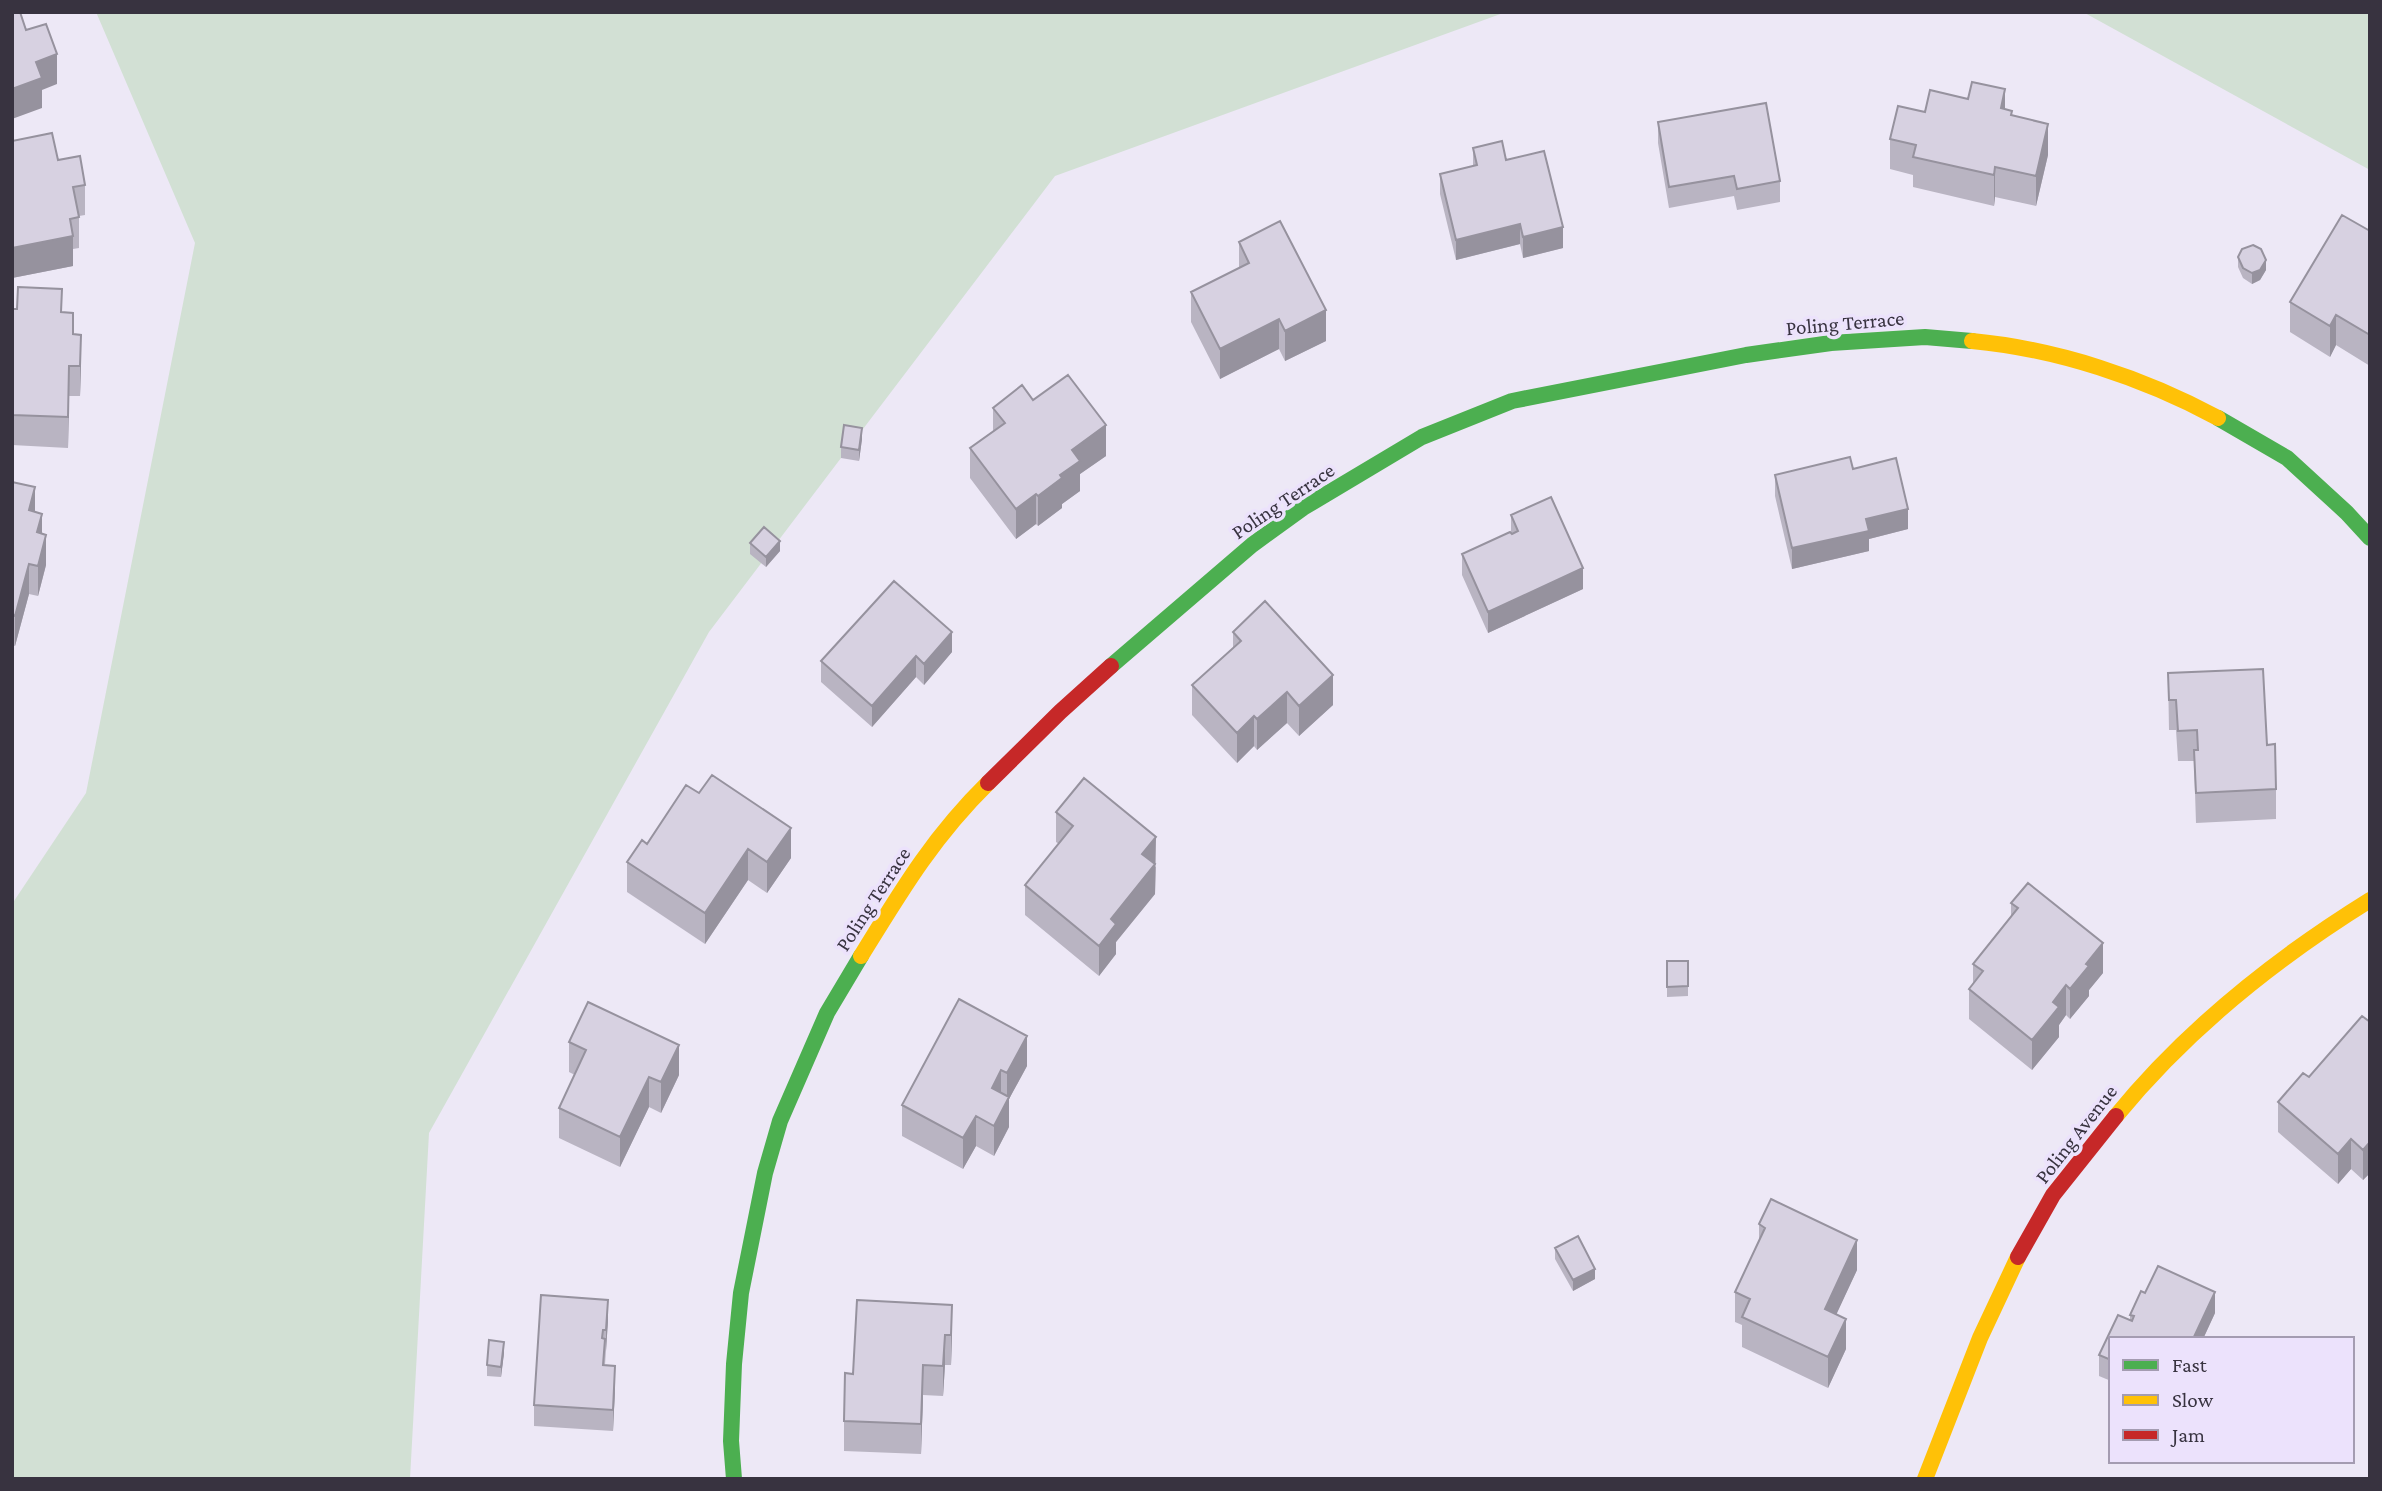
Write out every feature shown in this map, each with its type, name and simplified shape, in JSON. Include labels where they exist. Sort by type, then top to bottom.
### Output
[{"type":"street","name":"Poling Terrace","points":[[733,1479],[731,1441],[734,1364],[741,1293],[765,1173],[780,1121],[827,1013],[911,874],[956,815],[1060,712],[1199,589],[1252,545],[1303,508],[1422,437],[1512,401],[1745,355],[1831,343],[1925,337],[2004,344],[2088,364],[2182,398],[2287,458],[2370,538]]},
{"type":"street","name":"Poling Avenue","points":[[1925,1479],[1949,1412],[2019,1256],[2049,1202],[2081,1159],[2145,1082],[2197,1030],[2240,992],[2370,900]]},
{"type":"green space","points":[[96,12],[1506,12],[1055,176],[709,632],[429,1133],[410,1479],[12,1479],[12,904],[86,793],[195,243]]},
{"type":"green space","points":[[2083,12],[2370,12],[2370,170]]},
{"type":"building","points":[[12,12],[20,12],[26,30],[46,24],[57,54],[36,62],[42,78],[12,89]]},
{"type":"building","points":[[1972,82],[2005,89],[2001,108],[2012,111],[2011,115],[2048,124],[2036,176],[1995,167],[1994,175],[1913,157],[1916,145],[1890,139],[1898,106],[1925,112],[1930,90],[1968,99]]},
{"type":"building","points":[[1766,103],[1780,181],[1737,189],[1734,176],[1669,187],[1658,122]]},
{"type":"building","points":[[52,133],[58,160],[80,156],[85,185],[73,187],[79,217],[70,219],[73,236],[12,248],[12,141]]},
{"type":"building","points":[[1502,141],[1506,160],[1544,151],[1563,227],[1523,237],[1520,224],[1456,240],[1440,174],[1477,165],[1473,148]]},
{"type":"building","points":[[2342,215],[2370,231],[2370,335],[2336,315],[2330,326],[2290,302]]},
{"type":"building","points":[[1280,221],[1326,310],[1285,331],[1279,319],[1220,349],[1191,292],[1249,263],[1239,242]]},
{"type":"building","points":[[2253,245],[2261,249],[2266,260],[2260,270],[2252,273],[2243,268],[2238,257],[2242,249]]},
{"type":"building","points":[[18,287],[62,289],[61,312],[73,313],[73,334],[81,335],[80,366],[69,366],[68,417],[12,415],[12,309],[17,309]]},
{"type":"building","points":[[1068,375],[1106,425],[1072,450],[1080,461],[1060,475],[1062,478],[1016,509],[970,448],[1005,423],[993,408],[1022,385],[1033,400]]},
{"type":"building","points":[[844,425],[862,428],[859,450],[841,447]]},
{"type":"building","points":[[1850,457],[1853,469],[1896,458],[1908,509],[1866,519],[1869,531],[1792,548],[1775,475]]},
{"type":"building","points":[[12,482],[35,487],[29,510],[42,514],[37,532],[46,535],[38,566],[29,564],[15,616],[12,615]]},
{"type":"building","points":[[1551,497],[1583,568],[1488,612],[1462,554],[1510,532],[1512,534],[1518,531],[1511,515]]},
{"type":"building","points":[[764,527],[780,541],[766,557],[750,543]]},
{"type":"building","points":[[894,581],[952,632],[924,664],[916,656],[872,706],[821,661]]},
{"type":"building","points":[[1265,601],[1333,675],[1299,706],[1287,692],[1257,719],[1254,716],[1237,733],[1192,685],[1241,641],[1233,632]]},
{"type":"building","points":[[2263,669],[2267,745],[2275,744],[2276,789],[2196,793],[2194,750],[2198,750],[2197,730],[2178,731],[2176,700],[2169,700],[2168,673]]},
{"type":"building","points":[[712,775],[791,828],[767,862],[748,849],[705,913],[627,862],[642,840],[647,844],[686,785],[699,793]]},
{"type":"building","points":[[1084,778],[1156,837],[1142,854],[1155,864],[1111,919],[1116,924],[1099,946],[1025,885],[1073,826],[1056,812]]},
{"type":"building","points":[[2028,883],[2103,943],[2070,989],[2066,985],[2053,1002],[2059,1007],[2032,1040],[1969,989],[1983,971],[1973,964],[2018,908],[2011,903]]},
{"type":"building","points":[[1667,961],[1688,961],[1688,986],[1667,987]]},
{"type":"building","points":[[959,999],[1027,1036],[1007,1073],[1001,1070],[992,1088],[1009,1097],[994,1126],[976,1116],[963,1138],[902,1105]]},
{"type":"building","points":[[588,1002],[679,1045],[661,1082],[649,1077],[620,1137],[559,1108],[586,1050],[569,1042]]},
{"type":"building","points":[[2362,1016],[2370,1022],[2370,1142],[2363,1150],[2351,1139],[2338,1154],[2278,1102],[2303,1073],[2309,1077]]},
{"type":"building","points":[[1771,1199],[1857,1240],[1825,1309],[1846,1319],[1828,1357],[1742,1317],[1750,1299],[1735,1292],[1765,1228],[1759,1224]]},
{"type":"building","points":[[1578,1236],[1595,1269],[1573,1280],[1555,1248]]},
{"type":"building","points":[[2158,1266],[2215,1292],[2194,1337],[2109,1337],[2109,1359],[2099,1355],[2118,1315],[2132,1321],[2134,1316],[2130,1315],[2141,1291],[2145,1293]]},
{"type":"building","points":[[541,1295],[608,1300],[606,1330],[603,1330],[602,1338],[605,1339],[603,1365],[615,1366],[613,1410],[534,1405]]},
{"type":"building","points":[[857,1300],[952,1305],[951,1335],[945,1335],[943,1366],[923,1365],[921,1424],[844,1421],[845,1373],[853,1374]]},
{"type":"building","points":[[489,1340],[504,1342],[501,1367],[487,1365]]},
{"type":"traffic: fast","points":[[1111,666],[1252,545],[1303,508],[1422,437],[1512,401],[1746,355],[1831,343],[1925,337],[1972,341]]},
{"type":"traffic: fast","points":[[2218,418],[2287,458],[2370,538]]},
{"type":"traffic: fast","points":[[734,1479],[731,1441],[734,1364],[741,1293],[765,1173],[780,1121],[827,1013],[861,956]]},
{"type":"traffic: slow","points":[[1972,341],[2068,358],[2130,378],[2218,418]]},
{"type":"traffic: slow","points":[[861,956],[934,844],[988,783]]},
{"type":"traffic: slow","points":[[2116,1116],[2172,1054],[2234,998],[2300,946],[2370,900]]},
{"type":"traffic: slow","points":[[1925,1479],[1980,1338],[2018,1257]]},
{"type":"traffic: jam","points":[[988,783],[1111,666]]},
{"type":"traffic: jam","points":[[2018,1257],[2053,1195],[2116,1116]]}]
